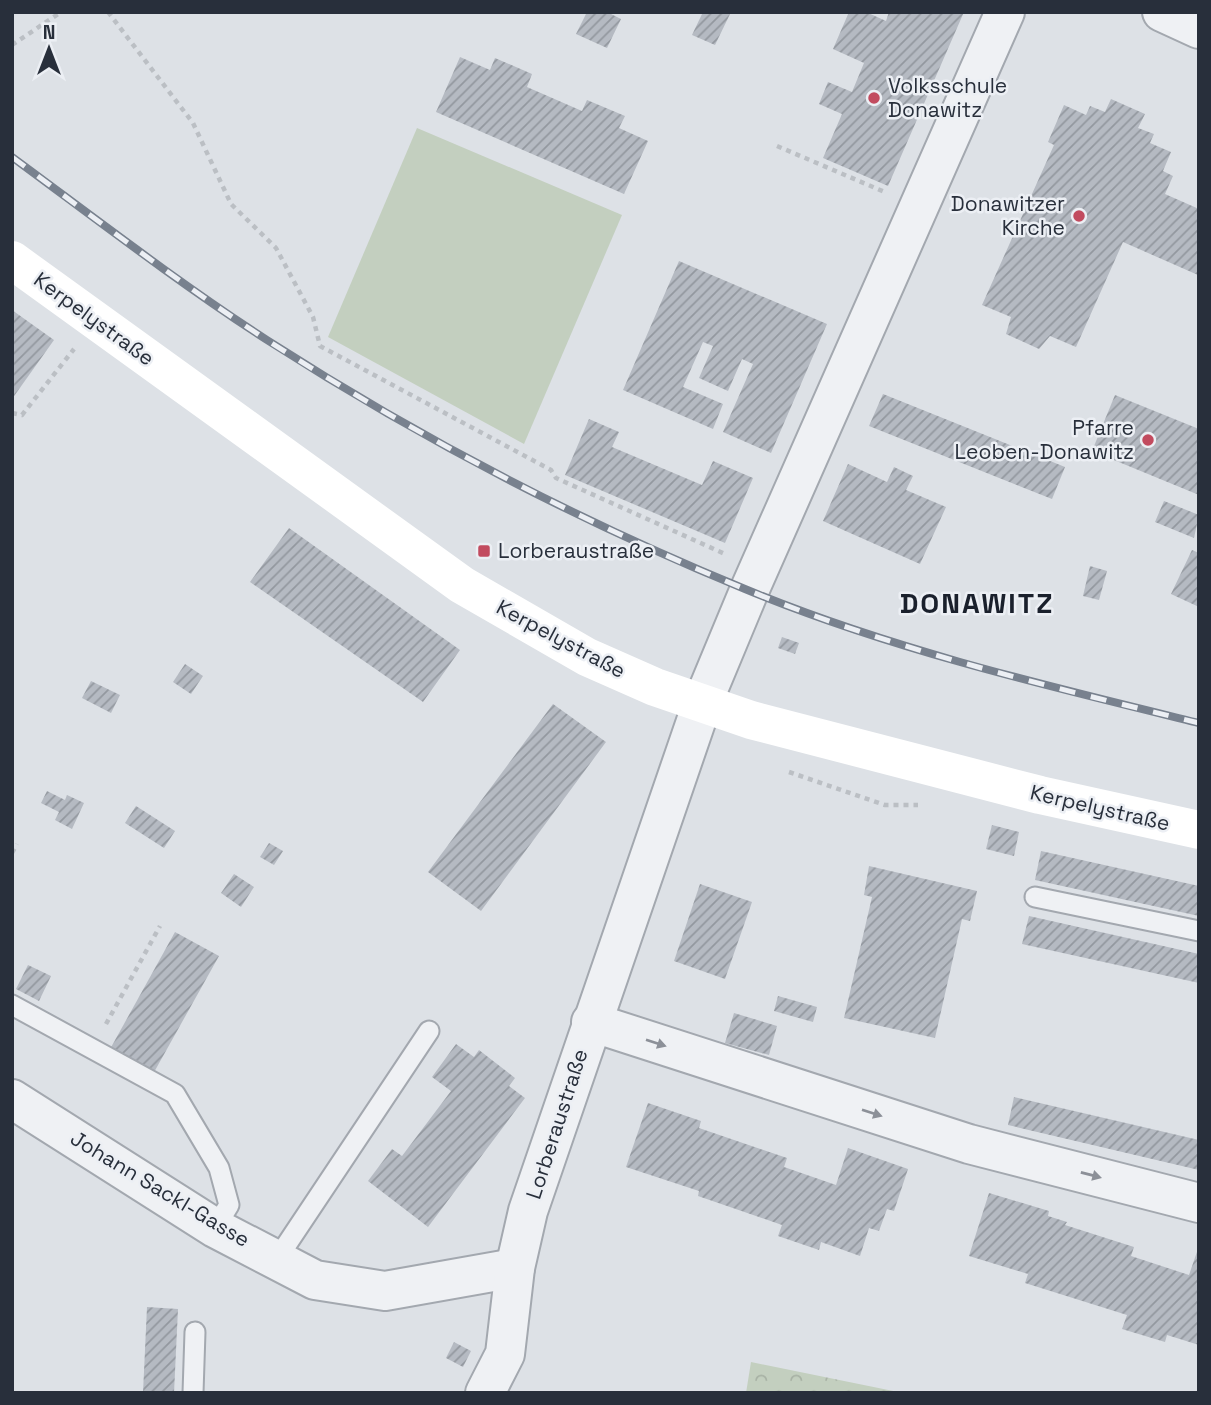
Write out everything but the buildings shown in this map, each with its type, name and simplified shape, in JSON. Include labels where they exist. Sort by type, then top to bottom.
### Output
[{"type":"main road","name":"Kerpelystraße","points":[[12,260],[462,584],[586,657],[702,704],[871,753],[1199,830]]},
{"type":"street","name":"Lorberaustraße","points":[[505,1354],[515,1268],[528,1211],[702,704],[1005,12]]},
{"type":"street","points":[[1162,12],[1199,29]]},
{"type":"street","points":[[591,1022],[969,1144],[1199,1203]]},
{"type":"street","name":"Johann Sackl-Gasse","points":[[12,1099],[215,1228],[316,1280],[385,1291],[515,1268]]},
{"type":"street","points":[[485,1393],[505,1354]]},
{"type":"street","points":[[505,1354],[518,1393]]},
{"type":"lane","points":[[1035,897],[1199,931]]},
{"type":"lane","points":[[12,1004],[176,1094],[219,1168],[229,1205],[215,1228]]},
{"type":"lane","points":[[277,1259],[429,1031]]},
{"type":"lane","points":[[193,1393],[195,1332]]},
{"type":"path","points":[[12,46],[61,12]]},
{"type":"path","points":[[108,12],[193,123],[231,204],[276,248],[313,317],[320,346],[551,470],[556,478],[759,569]]},
{"type":"path","points":[[777,146],[919,207]]},
{"type":"path","points":[[12,413],[22,415],[97,321]]},
{"type":"path","points":[[12,853],[17,844]]},
{"type":"path","points":[[93,1049],[160,926]]},
{"type":"green space","points":[[417,128],[622,215],[524,444],[328,337]]},
{"type":"green space","points":[[751,1362],[903,1393],[746,1393]]},
{"type":"railway","points":[[12,157],[202,296],[267,340],[382,410],[561,506],[683,563],[856,630],[969,665],[1199,723]]},
{"type":"place","name":"Volksschule Donawitz","points":[[874,98]]},
{"type":"place","name":"Donawitzer Kirche","points":[[1079,216]]},
{"type":"place","name":"Pfarre Leoben-Donawitz","points":[[1148,440]]},
{"type":"place","name":"Lorberaustraße","points":[[484,551]]},
{"type":"district","name":"DONAWITZ","points":[[977,603]]}]
